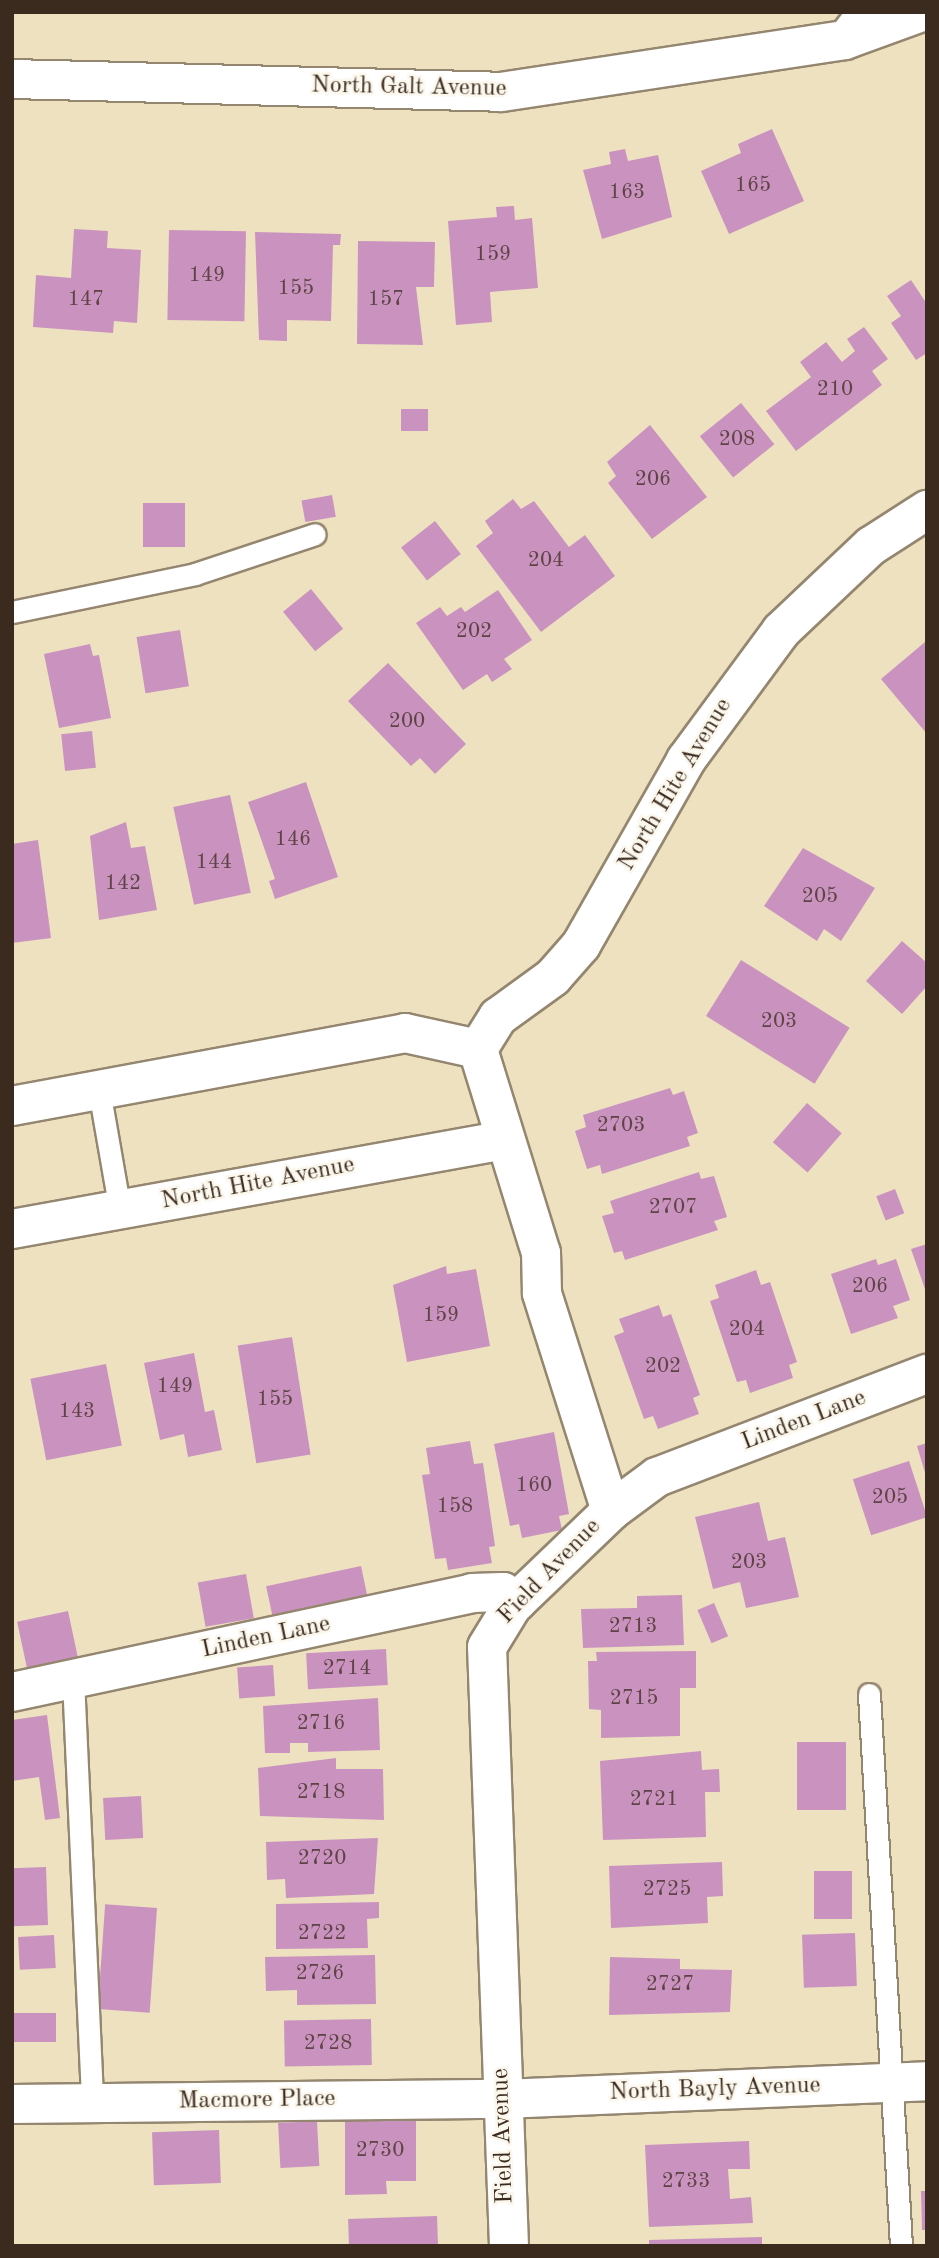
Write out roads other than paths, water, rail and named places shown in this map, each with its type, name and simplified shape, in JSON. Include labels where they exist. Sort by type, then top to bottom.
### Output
[{"type":"street","name":"North Galt Avenue","points":[[12,79],[501,92],[922,12]]},
{"type":"street","name":"North Hite Avenue","points":[[478,1049],[498,1017],[553,976],[581,945],[686,760],[781,631],[871,546],[927,510]]},
{"type":"street","points":[[12,1106],[405,1033],[478,1049]]},
{"type":"street","name":"Field Avenue","points":[[478,1049],[541,1253],[542,1293],[611,1511],[517,1601],[492,1634],[485,1679],[509,2246]]},
{"type":"street","name":"North Hite Avenue","points":[[12,1229],[505,1140]]},
{"type":"street","name":"Linden Lane","points":[[611,1511],[657,1477],[927,1374]]},
{"type":"street","name":"Linden Lane","points":[[12,1692],[472,1593],[503,1592],[517,1601]]},
{"type":"street","name":"North Bayly Avenue","points":[[503,2099],[911,2081]]},
{"type":"street","name":"Macmore Place","points":[[12,2104],[503,2099]]},
{"type":"lane","points":[[12,612],[195,574],[315,534]]},
{"type":"lane","points":[[99,1090],[120,1210]]},
{"type":"lane","points":[[74,1679],[92,2103]]},
{"type":"lane","points":[[869,1694],[911,2081],[901,2246]]}]
